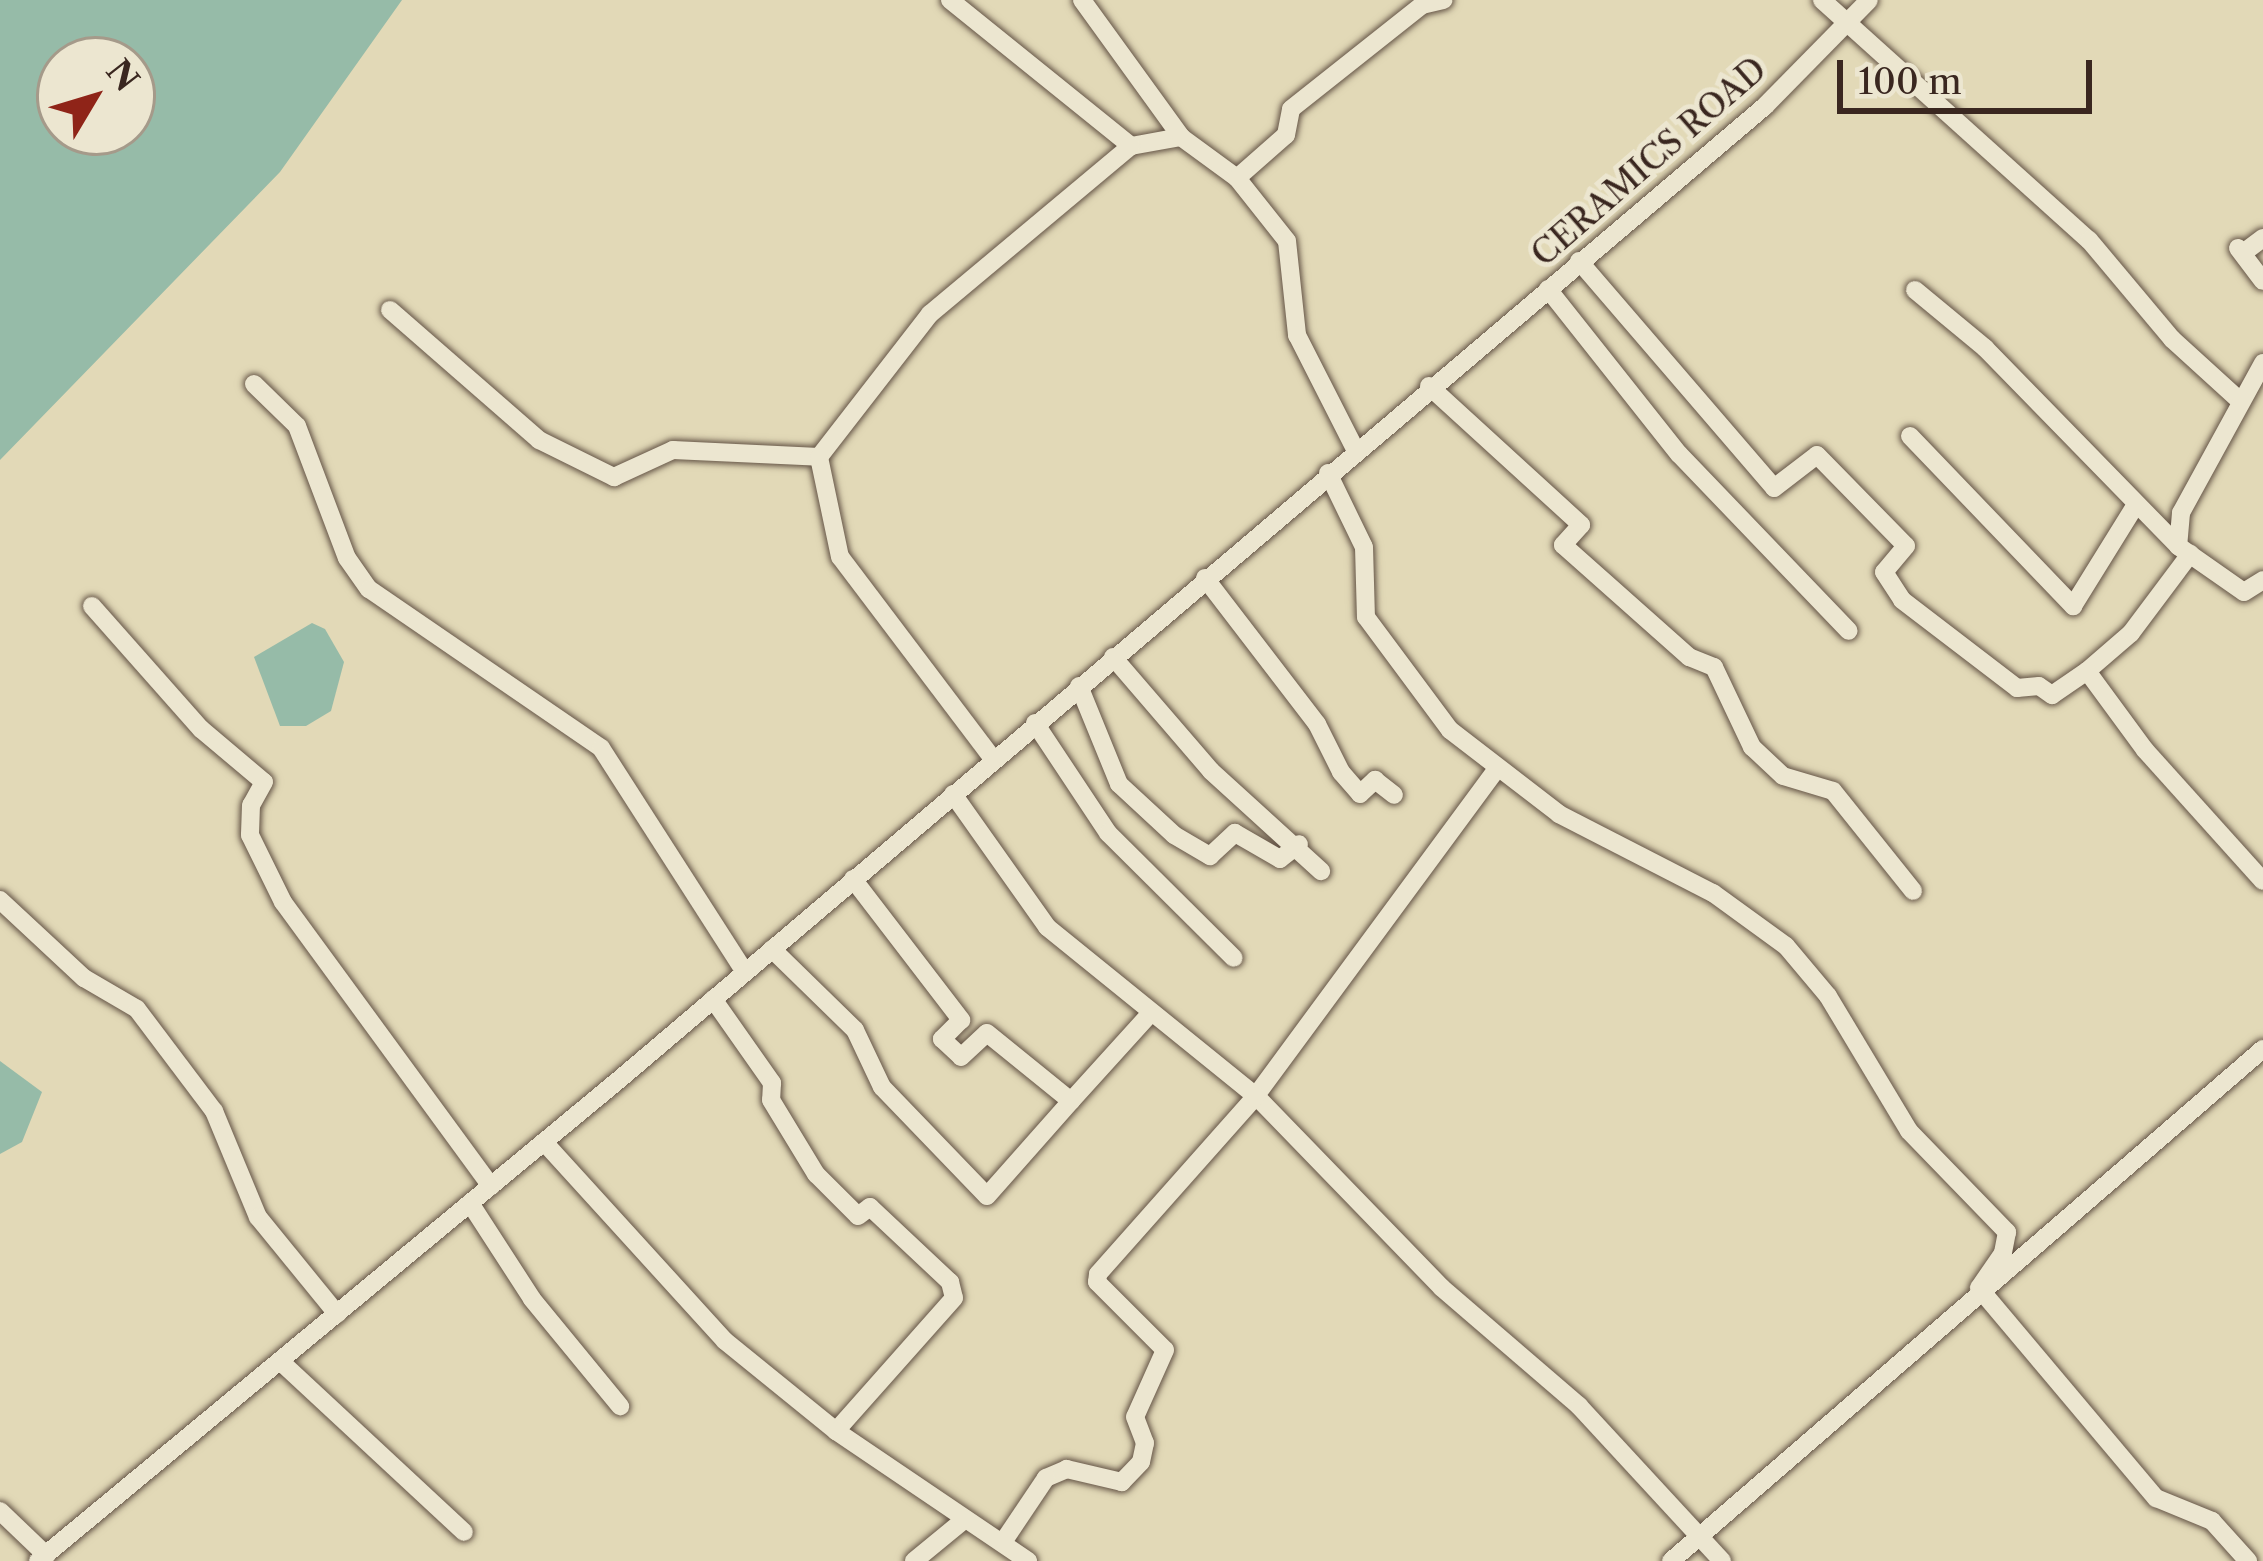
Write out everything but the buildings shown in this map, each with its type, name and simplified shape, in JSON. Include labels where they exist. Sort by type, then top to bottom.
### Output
[{"type":"street","points":[[950,0],[1130,146]]},
{"type":"street","points":[[1082,0],[1181,136],[1237,178],[1287,242],[1298,335],[1355,449]]},
{"type":"street","points":[[1237,178],[1286,135],[1291,109],[1422,5],[1443,0]]},
{"type":"street","points":[[1822,0],[2089,240],[2172,340],[2239,400]]},
{"type":"street","name":"CERAMICS ROAD","points":[[42,1558],[544,1142],[1459,360],[1765,106],[1869,0]]},
{"type":"street","points":[[993,759],[840,557],[819,457],[929,314],[1130,146],[1181,136]]},
{"type":"street","points":[[2263,238],[2241,250],[2263,281]]},
{"type":"street","points":[[1580,261],[1774,488],[1817,455],[1906,546],[1884,572],[1902,600],[1966,656],[2017,688],[2039,686],[2052,695],[2131,633],[2184,550],[2181,514],[2263,363]]},
{"type":"street","points":[[1548,289],[1679,454],[1849,632]]},
{"type":"street","points":[[1916,290],[2019,380],[2135,506],[2184,550],[2244,592],[2263,580]]},
{"type":"street","points":[[390,310],[539,440],[614,477],[673,450],[819,457]]},
{"type":"street","points":[[254,384],[297,426],[347,558],[369,589],[602,748],[745,972]]},
{"type":"street","points":[[1429,386],[1580,525],[1563,545],[1689,657],[1714,668],[1752,747],[1795,782],[1832,791],[1912,890]]},
{"type":"street","points":[[1910,436],[2073,606],[2135,506]]},
{"type":"street","points":[[1328,472],[1364,547],[1366,617],[1450,730],[1496,770],[1559,814],[1713,893],[1786,946],[1828,996],[1910,1131],[2007,1232],[2003,1253],[1979,1288]]},
{"type":"street","points":[[1205,578],[1317,724],[1360,794],[1375,780],[1394,795]]},
{"type":"street","points":[[92,606],[201,729],[264,782],[251,805],[250,835],[283,902],[491,1186]]},
{"type":"street","points":[[1113,657],[1211,771],[1299,844],[1321,871]]},
{"type":"street","points":[[2087,671],[2145,750],[2263,881]]},
{"type":"street","points":[[1079,686],[1119,784],[1174,835],[1210,856],[1235,833],[1280,860],[1299,844]]},
{"type":"street","points":[[1035,723],[1108,833],[1234,958]]},
{"type":"street","points":[[1004,1542],[1046,1478],[1067,1469],[1122,1482],[1141,1462],[1145,1443],[1135,1417],[1165,1350],[1097,1282],[1098,1274],[1256,1096],[1496,770]]},
{"type":"street","points":[[953,794],[1011,870],[1012,887],[1027,904],[1148,1016],[1256,1096],[1442,1288],[1579,1406],[1721,1561]]},
{"type":"street","points":[[853,879],[961,1020],[942,1039],[961,1057],[987,1033],[1071,1101]]},
{"type":"street","points":[[0,900],[83,978],[137,1009],[214,1111],[259,1217],[337,1314]]},
{"type":"street","points":[[772,949],[855,1030],[882,1088],[987,1196],[1148,1016]]},
{"type":"street","points":[[713,999],[772,1083],[771,1100],[816,1174],[857,1216],[870,1208],[950,1282],[954,1298],[836,1431]]},
{"type":"street","points":[[1671,1561],[1696,1533],[1979,1288],[2263,1049]]},
{"type":"street","points":[[544,1142],[724,1341],[836,1431],[1028,1561]]},
{"type":"street","points":[[470,1203],[532,1299],[620,1406]]},
{"type":"street","points":[[1979,1288],[2156,1498],[2212,1521],[2248,1561]]},
{"type":"street","points":[[280,1360],[464,1532]]},
{"type":"street","points":[[0,1511],[42,1558]]},
{"type":"street","points":[[914,1561],[964,1520]]},
{"type":"shaded area","points":[[0,0],[402,0],[280,172],[0,460]]},
{"type":"shaded area","points":[[312,623],[325,629],[344,662],[331,711],[306,726],[280,726],[254,657]]},
{"type":"shaded area","points":[[0,1061],[42,1092],[22,1142],[0,1154]]}]
